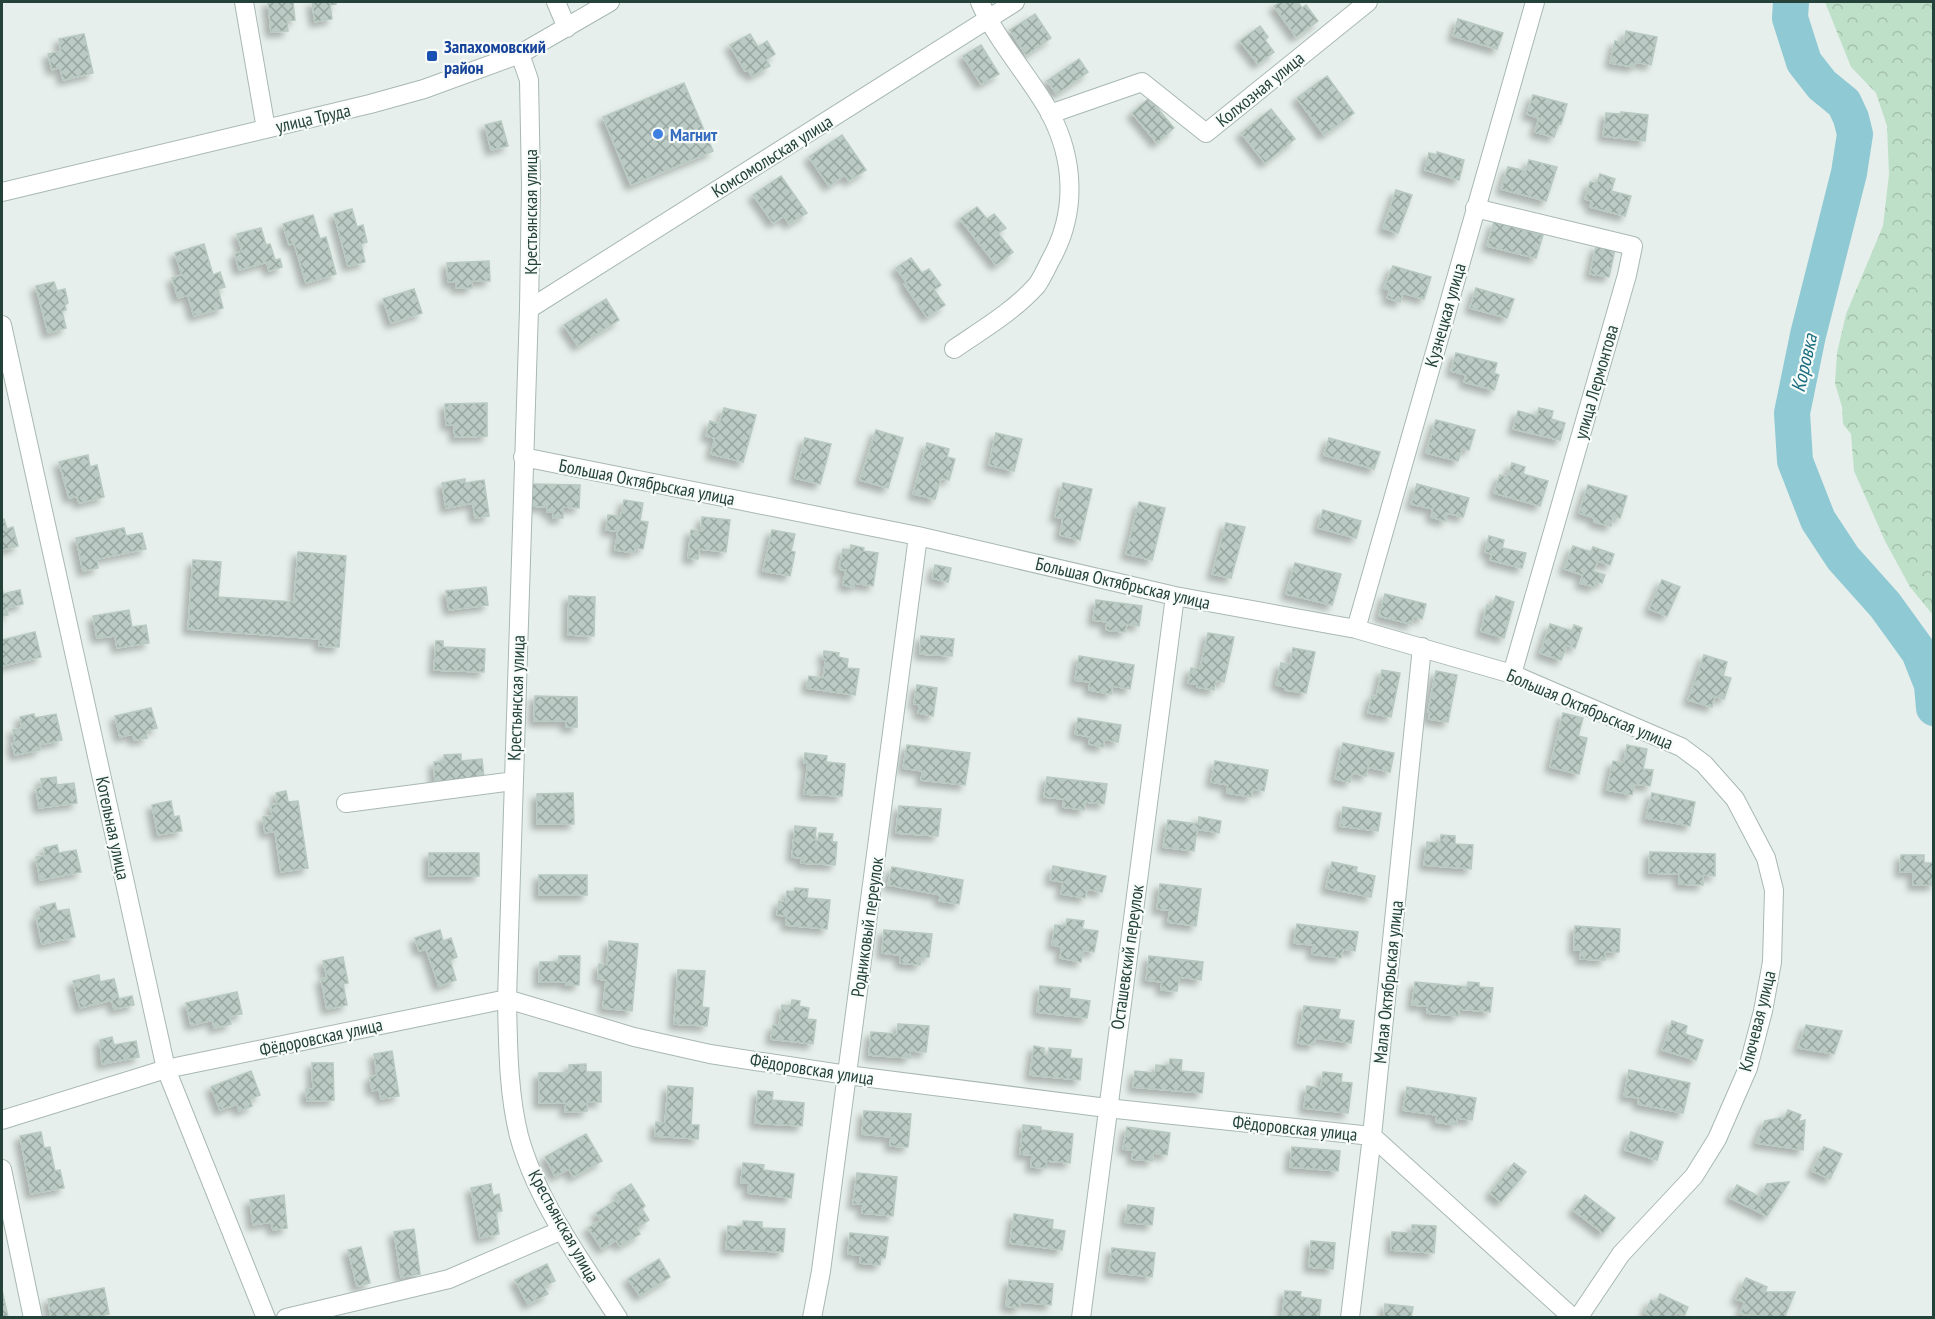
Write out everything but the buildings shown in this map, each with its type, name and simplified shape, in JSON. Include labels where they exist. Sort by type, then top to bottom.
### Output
[{"type":"street","points":[[244,2],[266,129]]},
{"type":"street","points":[[556,2],[567,27]]},
{"type":"street","name":"улица Труда","points":[[2,192],[424,89],[519,54],[610,2]]},
{"type":"street","points":[[954,349],[1008,312],[1038,284],[1061,242],[1069,214],[1066,155],[1050,114],[988,20],[980,2]]},
{"type":"street","name":"Комсомольская улица","points":[[529,309],[1015,2]]},
{"type":"street","name":"Колхозная улица","points":[[1050,114],[1142,82],[1206,133],[1368,2]]},
{"type":"street","name":"Кузнецкая улица","points":[[1356,628],[1535,2]]},
{"type":"street","name":"Крестьянская улица","points":[[519,54],[529,80],[529,309],[507,999],[509,1071],[519,1135],[536,1183],[562,1230],[618,1317]]},
{"type":"street","name":"улица Лермонтова","points":[[1475,208],[1633,246],[1627,275],[1512,674]]},
{"type":"street","name":"Котельная улица","points":[[2,326],[166,1069],[266,1317]]},
{"type":"street","name":"Большая Октябрьская улица","points":[[523,457],[918,536],[1175,596],[1356,628],[1512,674],[1680,747],[1704,764]]},
{"type":"street","name":"Родниковый переулок","points":[[812,1317],[821,1271],[918,536]]},
{"type":"street","name":"Осташевский переулок","points":[[1081,1317],[1175,596]]},
{"type":"street","name":"Малая Октябрьская улица","points":[[1350,1317],[1372,1136],[1422,647]]},
{"type":"street","name":"Ключевая улица","points":[[1578,1317],[1622,1254],[1694,1176],[1717,1139],[1748,1068],[1763,1011],[1772,962],[1774,890],[1766,858],[1735,799],[1704,764]]},
{"type":"street","points":[[346,803],[514,781]]},
{"type":"street","name":"Фёдоровская улица","points":[[2,1120],[166,1069],[507,999],[634,1037],[711,1054],[847,1076],[1107,1108],[1372,1136],[1573,1317]]},
{"type":"street","points":[[2,1169],[9,1244],[33,1317]]},
{"type":"street","points":[[286,1317],[449,1279],[562,1230]]},
{"type":"green space","points":[[1825,2],[1933,2],[1933,615],[1910,587],[1885,541],[1854,471],[1851,434],[1843,424],[1842,407],[1835,383],[1837,353],[1846,314],[1883,226],[1889,174],[1887,126],[1876,93],[1851,67]]},
{"type":"waterway","name":"Коровка","points":[[1791,2],[1790,18],[1804,62],[1822,85],[1844,103],[1855,134],[1849,173],[1808,335],[1792,413],[1795,461],[1818,520],[1843,558],[1885,605],[1919,652],[1932,685],[1934,708]]},
{"type":"place","name":"Запахомовский район","points":[[432,56]]},
{"type":"place","name":"Магнит","points":[[658,134]]}]
